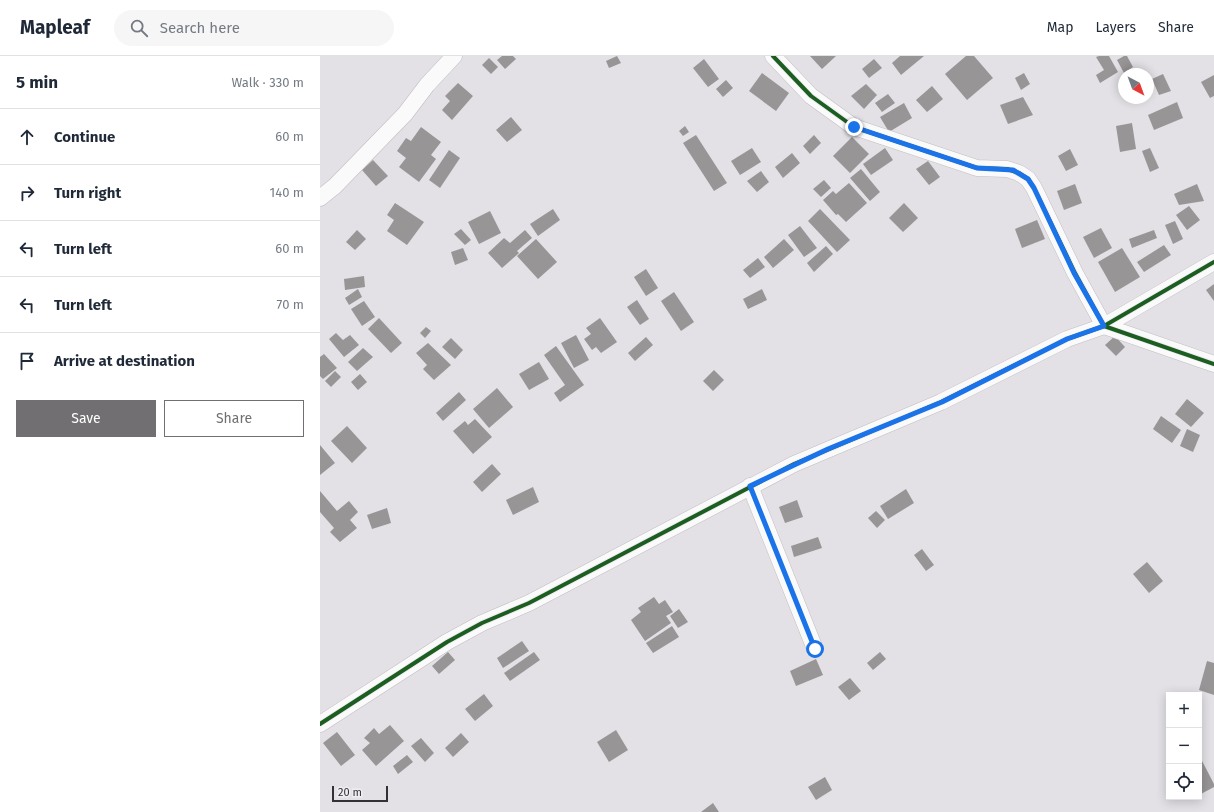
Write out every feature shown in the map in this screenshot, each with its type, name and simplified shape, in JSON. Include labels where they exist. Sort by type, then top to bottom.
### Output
[{"type":"street","points":[[320,198],[334,186],[405,114],[426,86],[454,56]]},
{"type":"street","points":[[773,56],[810,96],[854,127],[977,168],[1007,169],[1019,173],[1028,179],[1034,188],[1074,273],[1104,326],[1214,364]]},
{"type":"street","points":[[320,724],[447,642],[529,603],[750,486],[828,449],[942,402],[1067,339],[1104,326],[1214,262]]},
{"type":"street","points":[[750,486],[815,649]]},
{"type":"building","points":[[502,56],[513,56],[516,59],[505,69],[497,60]]},
{"type":"building","points":[[617,56],[621,63],[609,68],[606,61]]},
{"type":"building","points":[[810,56],[836,56],[822,69]]},
{"type":"building","points":[[900,56],[924,56],[901,75],[892,63]]},
{"type":"building","points":[[966,56],[974,56],[993,78],[967,100],[945,74]]},
{"type":"building","points":[[1109,56],[1118,72],[1100,83],[1096,75],[1104,70],[1096,57]]},
{"type":"building","points":[[1127,56],[1133,67],[1121,68],[1117,60]]},
{"type":"building","points":[[489,58],[498,67],[491,74],[482,65]]},
{"type":"building","points":[[704,59],[719,79],[708,87],[693,68]]},
{"type":"building","points":[[874,59],[882,68],[869,78],[862,69]]},
{"type":"building","points":[[762,73],[789,93],[776,111],[749,91]]},
{"type":"building","points":[[1024,73],[1030,84],[1021,90],[1015,78]]},
{"type":"building","points":[[1163,74],[1171,91],[1159,95],[1154,84],[1154,78]]},
{"type":"building","points":[[1214,75],[1214,96],[1210,98],[1201,82]]},
{"type":"building","points":[[726,80],[733,88],[723,97],[716,89]]},
{"type":"building","points":[[458,83],[473,96],[452,120],[442,110],[450,101],[445,96]]},
{"type":"building","points":[[866,84],[877,95],[864,109],[851,96]]},
{"type":"building","points":[[932,86],[943,99],[927,112],[916,100]]},
{"type":"building","points":[[888,94],[895,103],[882,112],[875,103]]},
{"type":"building","points":[[1023,97],[1033,115],[1008,124],[1000,105]]},
{"type":"building","points":[[1177,102],[1183,118],[1154,130],[1148,115]]},
{"type":"building","points":[[904,103],[912,118],[889,132],[880,117]]},
{"type":"building","points":[[511,117],[522,130],[507,142],[496,130]]},
{"type":"building","points":[[1132,123],[1136,149],[1120,152],[1116,126]]},
{"type":"building","points":[[685,126],[689,132],[683,136],[679,131]]},
{"type":"building","points":[[421,127],[441,142],[431,155],[436,159],[419,182],[399,167],[406,158],[397,151],[406,138],[411,141]]},
{"type":"building","points":[[696,135],[727,183],[714,191],[683,143]]},
{"type":"building","points":[[814,135],[821,143],[810,154],[803,146]]},
{"type":"building","points":[[852,137],[869,154],[850,173],[833,156]]},
{"type":"building","points":[[752,148],[761,162],[740,175],[731,161]]},
{"type":"building","points":[[885,148],[893,160],[871,175],[863,164]]},
{"type":"building","points":[[1150,148],[1159,168],[1150,172],[1142,151]]},
{"type":"building","points":[[1070,149],[1078,165],[1066,171],[1058,156]]},
{"type":"building","points":[[449,150],[460,158],[440,188],[429,180]]},
{"type":"building","points":[[792,153],[800,163],[783,178],[775,167]]},
{"type":"building","points":[[373,160],[388,176],[376,186],[362,170]]},
{"type":"building","points":[[928,161],[940,177],[929,185],[916,169]]},
{"type":"building","points":[[861,169],[880,192],[870,201],[850,178]]},
{"type":"building","points":[[761,171],[769,182],[757,192],[747,181]]},
{"type":"building","points":[[824,180],[831,188],[821,197],[813,189]]},
{"type":"building","points":[[849,183],[867,203],[846,222],[838,214],[836,215],[823,200],[833,191],[836,194]]},
{"type":"building","points":[[1075,184],[1082,203],[1064,210],[1057,191]]},
{"type":"building","points":[[1197,184],[1204,201],[1179,205],[1174,194]]},
{"type":"building","points":[[395,203],[424,222],[407,245],[387,231],[394,220],[387,215]]},
{"type":"building","points":[[904,203],[918,218],[903,232],[889,218]]},
{"type":"building","points":[[1189,206],[1200,220],[1187,230],[1176,215]]},
{"type":"building","points":[[553,209],[560,220],[538,236],[530,224]]},
{"type":"building","points":[[820,209],[850,240],[837,252],[808,221]]},
{"type":"building","points":[[490,211],[501,233],[479,244],[468,222]]},
{"type":"building","points":[[1037,220],[1045,239],[1022,248],[1015,229]]},
{"type":"building","points":[[1175,221],[1183,239],[1173,244],[1165,225]]},
{"type":"building","points":[[800,226],[817,248],[804,257],[788,235]]},
{"type":"building","points":[[1101,228],[1112,248],[1094,258],[1083,237]]},
{"type":"building","points":[[461,229],[471,240],[465,245],[454,234]]},
{"type":"building","points":[[357,230],[366,239],[355,250],[346,242]]},
{"type":"building","points":[[525,230],[532,238],[517,251],[519,253],[502,268],[488,253],[504,238],[510,243]]},
{"type":"building","points":[[1154,230],[1157,238],[1132,248],[1129,239]]},
{"type":"building","points":[[536,239],[557,262],[538,279],[517,256]]},
{"type":"building","points":[[784,239],[794,250],[773,268],[764,257]]},
{"type":"building","points":[[1164,245],[1171,255],[1144,272],[1137,262]]},
{"type":"building","points":[[826,246],[833,254],[814,272],[807,263]]},
{"type":"building","points":[[463,248],[468,260],[455,265],[451,252]]},
{"type":"building","points":[[1122,248],[1140,277],[1115,292],[1098,262]]},
{"type":"building","points":[[758,258],[765,267],[750,278],[743,270]]},
{"type":"building","points":[[646,269],[658,288],[646,296],[634,277]]},
{"type":"building","points":[[364,276],[365,287],[345,290],[344,279]]},
{"type":"building","points":[[1214,284],[1214,301],[1206,290]]},
{"type":"building","points":[[358,289],[362,297],[349,305],[345,298]]},
{"type":"building","points":[[762,289],[767,300],[748,309],[743,299]]},
{"type":"building","points":[[674,292],[694,322],[681,331],[661,301]]},
{"type":"building","points":[[637,300],[649,319],[640,325],[627,307]]},
{"type":"building","points":[[364,301],[375,317],[362,326],[351,309]]},
{"type":"building","points":[[379,318],[402,343],[391,353],[368,329]]},
{"type":"building","points":[[600,318],[617,342],[601,353],[596,347],[592,350],[584,339],[591,334],[586,328]]},
{"type":"building","points":[[426,327],[431,331],[425,338],[420,333]]},
{"type":"building","points":[[336,333],[343,340],[350,335],[359,345],[344,357],[329,339]]},
{"type":"building","points":[[576,335],[589,360],[574,368],[561,343]]},
{"type":"building","points":[[1115,336],[1125,347],[1116,356],[1105,345]]},
{"type":"building","points":[[646,337],[653,345],[635,361],[628,353]]},
{"type":"building","points":[[451,338],[463,350],[455,359],[442,347]]},
{"type":"building","points":[[428,343],[451,365],[434,380],[423,369],[427,365],[416,353]]},
{"type":"building","points":[[556,346],[584,385],[560,402],[554,393],[565,385],[544,355]]},
{"type":"building","points":[[363,348],[373,357],[357,371],[348,362]]},
{"type":"building","points":[[324,354],[337,368],[323,379],[320,376],[320,357]]},
{"type":"building","points":[[539,362],[549,379],[529,390],[519,374]]},
{"type":"building","points":[[714,370],[724,380],[713,391],[703,381]]},
{"type":"building","points":[[335,371],[341,377],[331,387],[325,381]]},
{"type":"building","points":[[360,374],[367,382],[358,390],[351,382]]},
{"type":"building","points":[[497,388],[513,407],[489,428],[473,409]]},
{"type":"building","points":[[459,392],[466,400],[443,421],[436,413]]},
{"type":"building","points":[[1187,399],[1204,413],[1191,427],[1175,414]]},
{"type":"building","points":[[1161,416],[1181,430],[1172,443],[1153,429]]},
{"type":"building","points":[[475,419],[492,437],[473,454],[453,431],[465,421],[468,425]]},
{"type":"building","points":[[347,426],[367,448],[352,463],[331,441]]},
{"type":"building","points":[[1187,429],[1200,435],[1193,452],[1180,446]]},
{"type":"building","points":[[320,445],[335,463],[320,475]]},
{"type":"building","points":[[492,464],[501,474],[482,492],[473,482]]},
{"type":"building","points":[[533,487],[539,502],[513,515],[506,500]]},
{"type":"building","points":[[906,489],[914,503],[888,519],[880,506]]},
{"type":"building","points":[[320,491],[337,511],[349,501],[358,512],[350,520],[357,528],[340,542],[330,532],[334,528],[320,512]]},
{"type":"building","points":[[797,500],[803,517],[785,523],[779,507]]},
{"type":"building","points":[[387,508],[391,523],[372,529],[367,515]]},
{"type":"building","points":[[876,511],[885,520],[877,528],[868,518]]},
{"type":"building","points":[[818,537],[822,548],[794,557],[791,546]]},
{"type":"building","points":[[922,549],[934,565],[926,571],[914,555]]},
{"type":"building","points":[[1147,562],[1163,581],[1149,593],[1133,574]]},
{"type":"building","points":[[654,597],[659,604],[665,600],[673,612],[666,616],[671,623],[645,641],[631,620],[641,612],[638,608]]},
{"type":"building","points":[[679,609],[688,622],[678,628],[670,616]]},
{"type":"building","points":[[672,626],[679,637],[653,653],[646,643]]},
{"type":"building","points":[[522,641],[529,651],[503,668],[497,658]]},
{"type":"building","points":[[448,652],[455,660],[439,674],[432,666]]},
{"type":"building","points":[[534,652],[540,660],[510,681],[504,673]]},
{"type":"building","points":[[880,652],[886,659],[873,670],[867,663]]},
{"type":"building","points":[[816,659],[823,675],[796,686],[790,671]]},
{"type":"building","points":[[1207,661],[1214,663],[1214,695],[1199,690]]},
{"type":"building","points":[[850,678],[861,691],[849,700],[838,687]]},
{"type":"building","points":[[484,694],[493,706],[475,721],[465,709]]},
{"type":"building","points":[[390,725],[404,741],[376,766],[362,750],[370,743],[364,738],[374,728],[379,734]]},
{"type":"building","points":[[616,730],[628,750],[609,762],[597,742]]},
{"type":"building","points":[[337,732],[355,755],[341,766],[323,743]]},
{"type":"building","points":[[461,733],[469,742],[453,757],[445,748]]},
{"type":"building","points":[[421,738],[434,753],[425,762],[411,746]]},
{"type":"building","points":[[407,755],[413,762],[398,774],[393,766]]},
{"type":"building","points":[[1202,761],[1214,784],[1214,787],[1202,793]]},
{"type":"building","points":[[825,777],[832,790],[816,800],[808,787]]},
{"type":"building","points":[[713,803],[719,812],[701,812]]},
{"type":"cycle path","points":[[773,56],[811,96],[854,127],[977,168],[1007,169],[1019,173],[1028,179],[1034,188],[1075,273],[1104,326],[1214,364]]},
{"type":"cycle path","points":[[320,724],[447,642],[482,623],[529,603],[794,464],[941,402],[1067,339],[1104,326],[1214,262]]},
{"type":"route","points":[[815,649],[750,486],[828,449],[942,402],[1067,339],[1104,326],[1074,273],[1034,188],[1028,179],[1013,170],[977,168],[854,127]]}]
